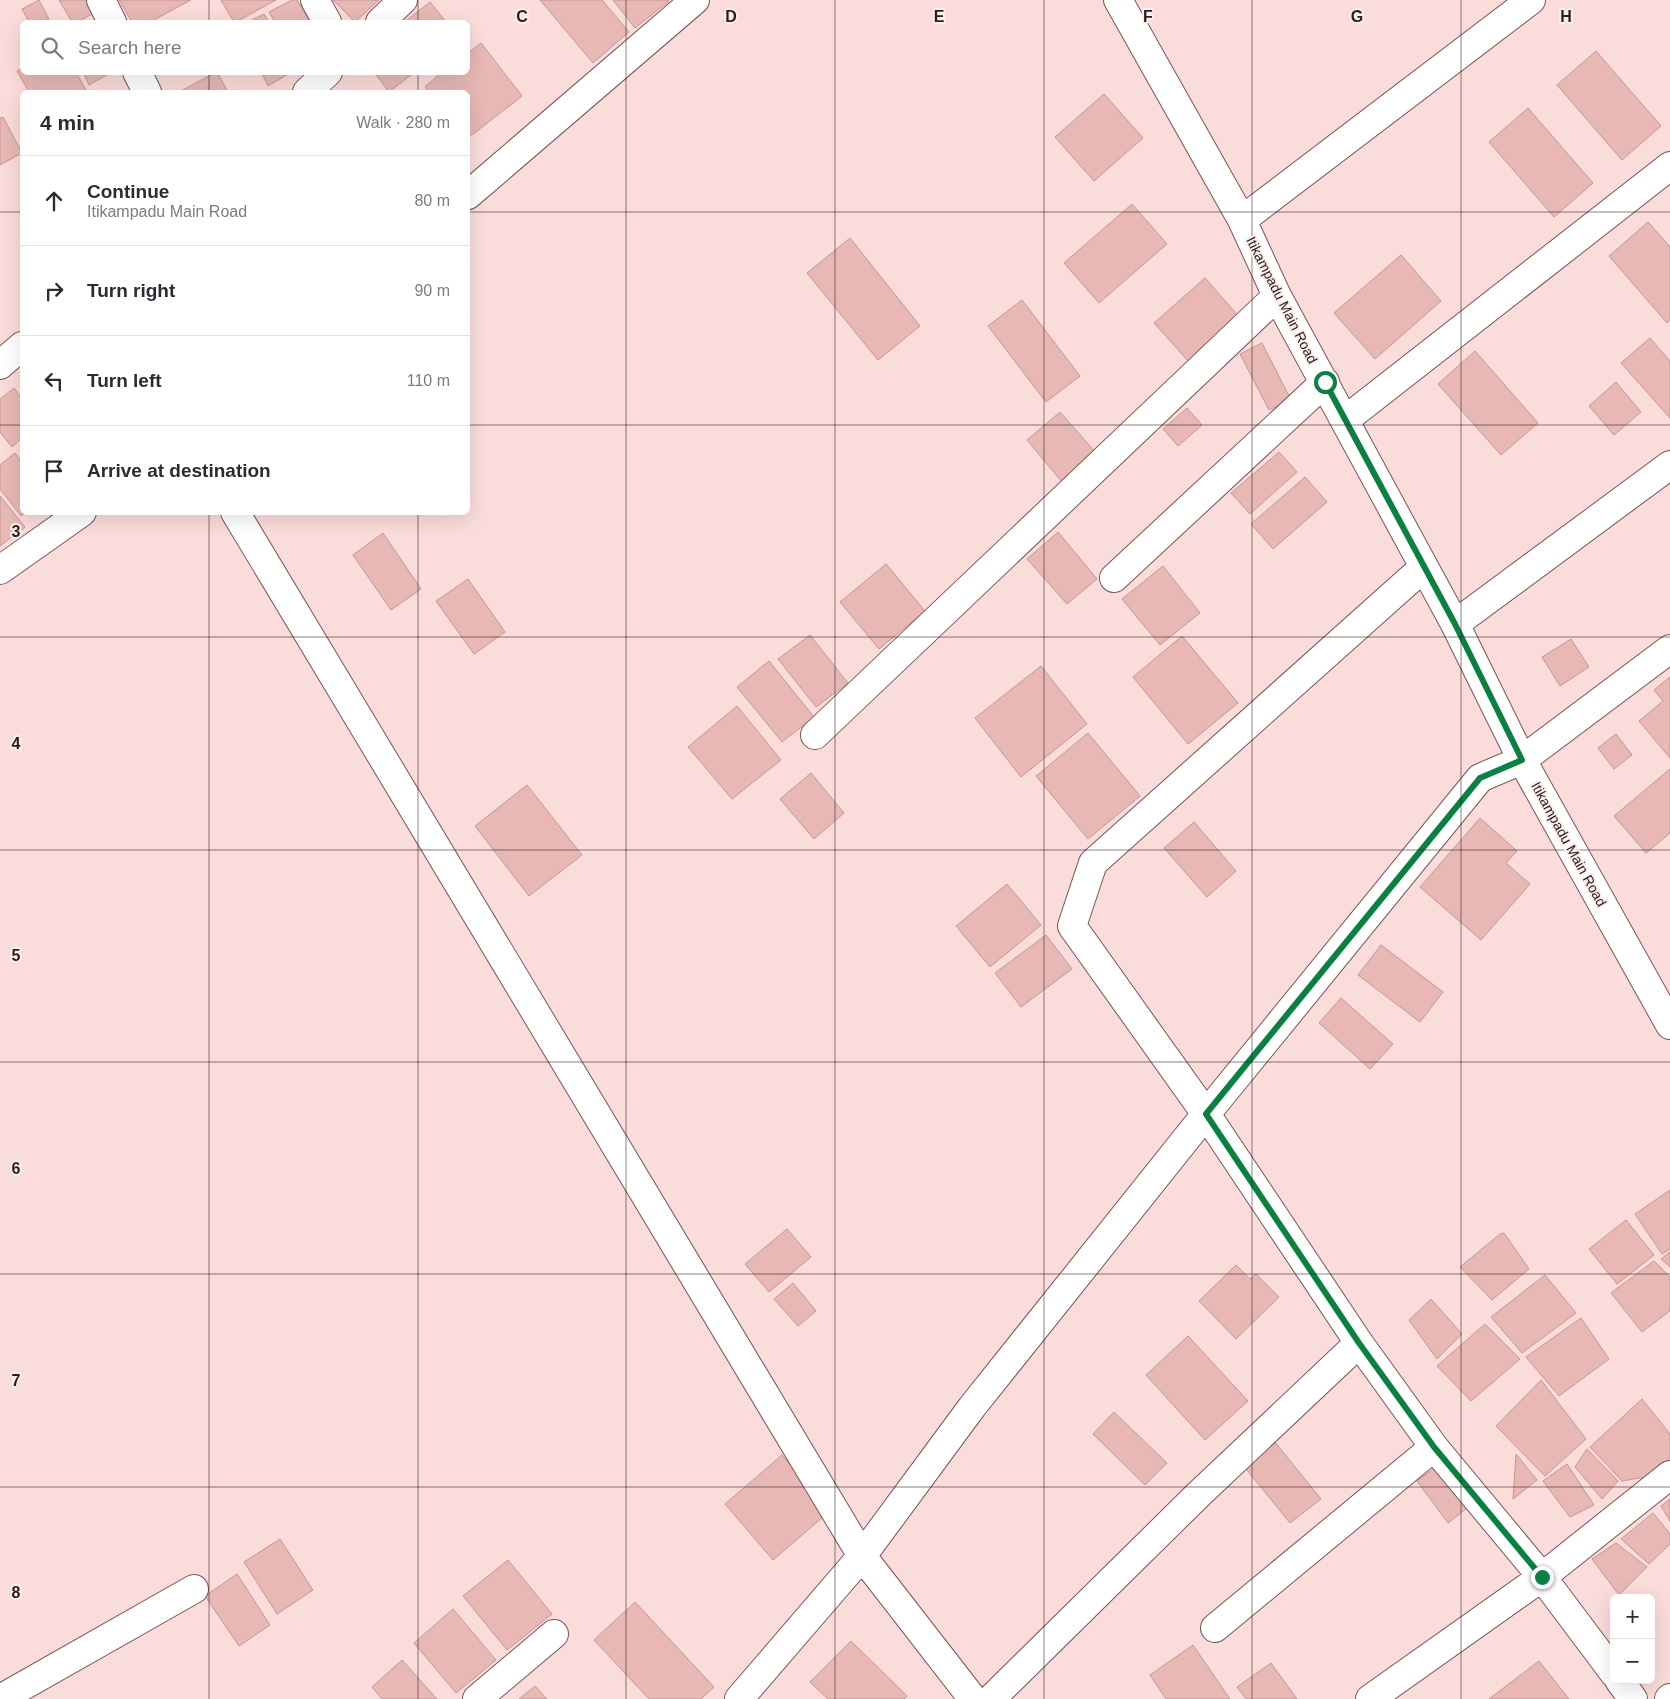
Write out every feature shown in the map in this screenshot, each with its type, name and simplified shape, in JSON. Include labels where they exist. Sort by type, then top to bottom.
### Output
[{"type":"street","points":[[101,0],[111,20]]},
{"type":"street","points":[[315,0],[325,20]]},
{"type":"street","points":[[382,20],[403,0]]},
{"type":"street","points":[[470,193],[695,0]]},
{"type":"street","name":"Itikampadu Main Road","points":[[1118,0],[1242,220],[1277,296],[1455,624],[1522,760],[1670,1025]]},
{"type":"street","points":[[1242,220],[1531,0]]},
{"type":"street","points":[[138,75],[146,90]]},
{"type":"street","points":[[308,90],[325,75]]},
{"type":"street","points":[[1344,420],[1670,166]]},
{"type":"street","points":[[815,736],[1277,296]]},
{"type":"street","points":[[0,365],[20,348]]},
{"type":"street","points":[[1114,578],[1325,382]]},
{"type":"street","points":[[1455,624],[1670,465]]},
{"type":"street","points":[[0,570],[78,515]]},
{"type":"street","points":[[237,515],[862,1556],[973,1699]]},
{"type":"street","points":[[1424,567],[1093,863],[1072,926],[1206,1114],[1359,1343],[1434,1447],[1542,1577],[1610,1668]]},
{"type":"street","points":[[739,1699],[862,1556],[972,1407],[1206,1114],[1480,778],[1522,760],[1670,649]]},
{"type":"street","points":[[991,1699],[1198,1495],[1359,1343]]},
{"type":"street","points":[[1215,1628],[1434,1447]]},
{"type":"street","points":[[1370,1699],[1542,1577],[1670,1475]]},
{"type":"street","points":[[0,1699],[194,1589]]},
{"type":"street","points":[[477,1699],[554,1634]]},
{"type":"street","points":[[1622,1684],[1633,1699]]},
{"type":"building","points":[[39,0],[49,19],[28,20],[22,9]]},
{"type":"building","points":[[59,0],[97,0],[102,9],[81,20],[71,20]]},
{"type":"building","points":[[119,0],[191,0],[154,20],[131,20]]},
{"type":"building","points":[[221,0],[276,0],[240,20],[233,20]]},
{"type":"building","points":[[292,0],[297,0],[309,20],[274,20],[269,12]]},
{"type":"building","points":[[333,0],[379,0],[357,20],[353,20]]},
{"type":"building","points":[[540,0],[602,0],[629,32],[593,63]]},
{"type":"building","points":[[613,0],[668,0],[669,1],[635,28]]},
{"type":"building","points":[[430,2],[444,20],[407,20]]},
{"type":"building","points":[[264,14],[268,20],[252,20]]},
{"type":"building","points":[[481,43],[522,96],[470,136],[470,90],[427,90],[425,87],[439,75],[470,75],[470,51]]},
{"type":"building","points":[[1596,51],[1661,126],[1622,160],[1557,85]]},
{"type":"building","points":[[20,69],[20,75],[78,75],[86,90],[28,90],[17,71]]},
{"type":"building","points":[[84,75],[107,75],[89,85]]},
{"type":"building","points":[[210,75],[219,75],[227,90],[183,90]]},
{"type":"building","points":[[262,75],[287,75],[268,86]]},
{"type":"building","points":[[376,75],[411,75],[392,90],[388,90]]},
{"type":"building","points":[[1104,94],[1143,138],[1094,181],[1055,137]]},
{"type":"building","points":[[1528,108],[1593,183],[1554,217],[1489,142]]},
{"type":"building","points":[[3,117],[20,149],[20,154],[0,165],[0,118]]},
{"type":"building","points":[[1132,204],[1167,244],[1099,303],[1064,263]]},
{"type":"building","points":[[1648,222],[1670,247],[1670,320],[1667,323],[1609,256]]},
{"type":"building","points":[[850,238],[920,326],[878,360],[807,273]]},
{"type":"building","points":[[1401,255],[1441,301],[1375,359],[1334,313]]},
{"type":"building","points":[[1205,278],[1240,318],[1190,363],[1154,323]]},
{"type":"building","points":[[1022,300],[1080,376],[1046,402],[988,326]]},
{"type":"building","points":[[1650,338],[1670,361],[1670,418],[1621,363]]},
{"type":"building","points":[[1262,343],[1291,400],[1269,410],[1240,354]]},
{"type":"building","points":[[1475,351],[1538,423],[1501,455],[1438,384]]},
{"type":"building","points":[[1616,382],[1641,412],[1614,435],[1589,406]]},
{"type":"building","points":[[14,388],[20,396],[20,440],[12,447],[0,432],[0,399]]},
{"type":"building","points":[[1187,408],[1202,425],[1178,446],[1163,429]]},
{"type":"building","points":[[1060,412],[1096,453],[1062,482],[1027,440]]},
{"type":"building","points":[[1279,452],[1297,472],[1250,514],[1231,493]]},
{"type":"building","points":[[15,453],[20,460],[20,515],[0,489],[0,465]]},
{"type":"building","points":[[1305,477],[1327,502],[1273,549],[1251,524]]},
{"type":"building","points":[[0,496],[25,527],[0,546]]},
{"type":"building","points":[[1058,532],[1097,579],[1067,604],[1027,559]]},
{"type":"building","points":[[383,533],[421,589],[391,610],[353,555]]},
{"type":"building","points":[[886,564],[925,611],[879,649],[840,602]]},
{"type":"building","points":[[1163,566],[1200,613],[1160,645],[1122,599]]},
{"type":"building","points":[[468,579],[505,632],[474,654],[436,601]]},
{"type":"building","points":[[810,635],[848,683],[816,707],[778,659]]},
{"type":"building","points":[[1182,636],[1238,703],[1188,744],[1133,677]]},
{"type":"building","points":[[1571,639],[1589,667],[1560,686],[1542,657]]},
{"type":"building","points":[[769,661],[814,717],[782,742],[737,687]]},
{"type":"building","points":[[1041,666],[1087,724],[1021,777],[975,718]]},
{"type":"building","points":[[1670,677],[1670,758],[1639,721],[1663,701],[1654,690]]},
{"type":"building","points":[[737,706],[781,760],[732,799],[688,747]]},
{"type":"building","points":[[1088,733],[1140,796],[1088,839],[1036,776]]},
{"type":"building","points":[[1616,734],[1632,755],[1614,769],[1598,748]]},
{"type":"building","points":[[1670,769],[1670,833],[1646,853],[1614,816]]},
{"type":"building","points":[[811,773],[844,813],[814,839],[780,799]]},
{"type":"building","points":[[527,785],[582,855],[529,896],[475,826]]},
{"type":"building","points":[[1480,818],[1517,851],[1506,863],[1530,884],[1481,940],[1420,887]]},
{"type":"building","points":[[1194,822],[1236,871],[1207,897],[1164,848]]},
{"type":"building","points":[[1007,884],[1041,925],[990,967],[956,926]]},
{"type":"building","points":[[1046,935],[1072,969],[1021,1007],[995,973]]},
{"type":"building","points":[[1381,945],[1443,992],[1420,1022],[1358,975]]},
{"type":"building","points":[[1341,998],[1393,1044],[1370,1069],[1319,1023]]},
{"type":"building","points":[[1670,1190],[1670,1249],[1662,1254],[1635,1214]]},
{"type":"building","points":[[1626,1220],[1654,1255],[1617,1284],[1589,1249]]},
{"type":"building","points":[[787,1229],[811,1257],[769,1292],[745,1264]]},
{"type":"building","points":[[1504,1233],[1529,1269],[1492,1300],[1460,1267],[1500,1234]]},
{"type":"building","points":[[1670,1252],[1670,1267],[1661,1259]]},
{"type":"building","points":[[1654,1261],[1670,1277],[1670,1311],[1642,1332],[1611,1293]]},
{"type":"building","points":[[1236,1265],[1250,1279],[1256,1274],[1279,1297],[1236,1339],[1199,1301]]},
{"type":"building","points":[[1545,1275],[1576,1313],[1522,1353],[1491,1317]]},
{"type":"building","points":[[793,1283],[816,1311],[798,1326],[774,1299]]},
{"type":"building","points":[[1431,1299],[1462,1334],[1437,1359],[1409,1320]]},
{"type":"building","points":[[1581,1318],[1609,1359],[1559,1396],[1526,1357]]},
{"type":"building","points":[[1485,1324],[1520,1359],[1471,1401],[1437,1366]]},
{"type":"building","points":[[1188,1336],[1248,1401],[1205,1440],[1146,1375]]},
{"type":"building","points":[[1541,1380],[1586,1439],[1545,1476],[1496,1426]]},
{"type":"building","points":[[1642,1399],[1670,1434],[1670,1457],[1657,1475],[1622,1481],[1590,1447]]},
{"type":"building","points":[[1114,1412],[1167,1463],[1145,1485],[1093,1434]]},
{"type":"building","points":[[1274,1441],[1321,1499],[1290,1523],[1243,1465]]},
{"type":"building","points":[[1587,1449],[1618,1481],[1602,1499],[1575,1467]]},
{"type":"building","points":[[1516,1454],[1537,1480],[1513,1499]]},
{"type":"building","points":[[782,1455],[830,1511],[773,1560],[725,1504]]},
{"type":"building","points":[[1567,1464],[1594,1505],[1570,1517],[1543,1481]]},
{"type":"building","points":[[1436,1467],[1467,1508],[1448,1523],[1417,1481]]},
{"type":"building","points":[[1670,1499],[1670,1521],[1661,1506]]},
{"type":"building","points":[[1653,1513],[1670,1534],[1670,1544],[1649,1564],[1621,1539]]},
{"type":"building","points":[[280,1539],[313,1590],[277,1614],[244,1562]]},
{"type":"building","points":[[1616,1543],[1647,1567],[1618,1594],[1592,1559]]},
{"type":"building","points":[[508,1560],[552,1614],[507,1650],[463,1596]]},
{"type":"building","points":[[237,1574],[270,1625],[239,1646],[205,1596]]},
{"type":"building","points":[[635,1602],[714,1687],[701,1699],[649,1699],[594,1640]]},
{"type":"building","points":[[453,1609],[496,1660],[456,1693],[414,1643]]},
{"type":"building","points":[[851,1641],[907,1696],[904,1699],[828,1699],[810,1682]]},
{"type":"building","points":[[1193,1645],[1230,1699],[1166,1699],[1150,1675]]},
{"type":"building","points":[[402,1660],[437,1699],[382,1699],[372,1687]]},
{"type":"building","points":[[1539,1661],[1569,1699],[1489,1699]]},
{"type":"building","points":[[1271,1663],[1297,1699],[1246,1699],[1237,1687]]},
{"type":"building","points":[[535,1686],[547,1699],[519,1699]]},
{"type":"route","points":[[1325,382],[1455,624],[1522,760],[1480,778],[1206,1114],[1359,1343],[1434,1447],[1542,1577]]}]
